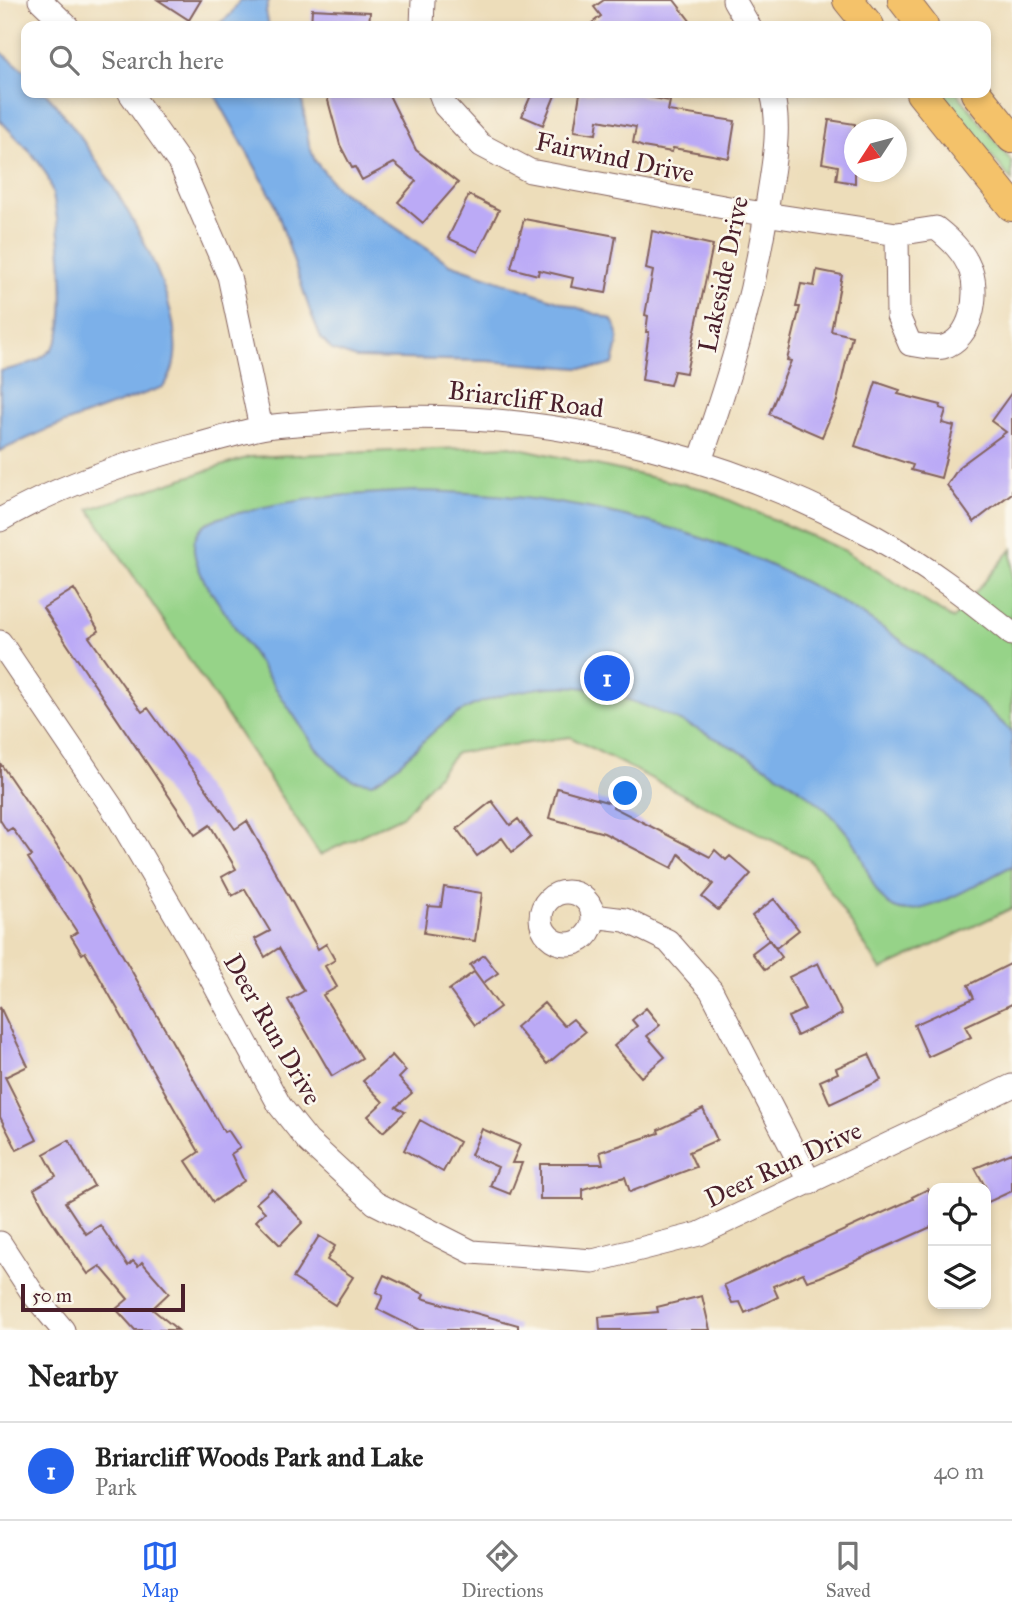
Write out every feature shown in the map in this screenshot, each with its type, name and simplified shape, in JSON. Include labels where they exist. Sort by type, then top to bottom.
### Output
[{"type":"main road","points":[[848,0],[865,21]]},
{"type":"main road","points":[[902,0],[919,21]]},
{"type":"main road","points":[[925,98],[1012,206]]},
{"type":"main road","points":[[980,98],[1012,138]]},
{"type":"street","points":[[422,21],[423,0]]},
{"type":"street","points":[[734,0],[746,21]]},
{"type":"street","points":[[42,1],[62,21]]},
{"type":"street","points":[[134,98],[181,165],[229,276],[261,428]]},
{"type":"street","name":"Fairwind Drive","points":[[442,98],[445,106],[481,145],[530,171],[766,214],[897,234]]},
{"type":"street","name":"Lakeside Drive","points":[[700,461],[748,314],[775,151],[772,98]]},
{"type":"street","points":[[936,229],[957,244],[971,272],[973,309],[963,334],[943,347],[910,344],[898,316],[897,234],[936,229]]},
{"type":"street","name":"Briarcliff Road","points":[[0,520],[89,477],[261,428],[389,415],[499,419],[605,436],[700,461],[797,498],[877,538],[959,591],[1012,634]]},
{"type":"street","name":"Deer Run Drive","points":[[0,642],[117,815],[191,941],[280,1106],[307,1142],[375,1203],[472,1251],[593,1261],[699,1234],[1012,1086]]},
{"type":"street","points":[[593,916],[625,920],[668,941],[710,990],[810,1183]]},
{"type":"street","points":[[0,1243],[33,1294],[63,1330]]},
{"type":"green space","points":[[945,98],[961,98],[1012,162],[1012,181]]},
{"type":"green space","points":[[510,446],[704,489],[845,551],[953,619],[1012,549],[1012,908],[881,970],[809,859],[570,737],[456,753],[404,815],[320,855],[89,509],[249,457]]},
{"type":"water","points":[[240,0],[269,0],[266,12],[268,21],[222,21]]},
{"type":"water","points":[[0,51],[21,68],[21,98],[50,98],[116,191],[160,279],[173,322],[175,358],[163,387],[46,430],[0,451],[0,371],[39,359],[56,343],[60,330],[63,288],[56,212],[48,178],[33,155],[0,120]]},
{"type":"water","points":[[217,98],[302,98],[309,144],[315,161],[337,188],[450,264],[611,319],[618,335],[613,364],[599,368],[578,368],[488,361],[356,358],[332,350],[321,338],[310,311],[273,199]]},
{"type":"water","points":[[415,491],[501,496],[584,507],[662,526],[738,552],[810,585],[880,626],[947,675],[1012,732],[1012,866],[941,902],[912,910],[900,910],[891,906],[877,891],[854,842],[837,821],[817,802],[789,782],[756,761],[682,722],[613,695],[586,688],[528,690],[472,706],[444,723],[386,775],[372,783],[353,780],[338,771],[315,747],[206,584],[194,554],[195,539],[198,531],[212,520],[283,503]]},
{"type":"building","points":[[158,0],[201,0],[189,20]]},
{"type":"building","points":[[604,0],[674,0],[690,21],[594,21],[601,16],[594,7]]},
{"type":"building","points":[[312,9],[370,12],[369,21],[311,21]]},
{"type":"building","points":[[327,98],[390,98],[416,150],[458,183],[423,223],[398,202],[416,181],[394,163],[362,180],[340,145]]},
{"type":"building","points":[[530,98],[554,98],[543,125],[522,116]]},
{"type":"building","points":[[579,98],[654,98],[670,101],[668,111],[735,121],[729,158],[673,148],[672,152],[643,147],[633,143],[636,127],[598,120],[596,134],[574,131]]},
{"type":"building","points":[[829,120],[844,122],[844,181],[836,180],[838,166],[822,163]]},
{"type":"building","points":[[469,195],[499,210],[478,252],[448,238]]},
{"type":"building","points":[[524,219],[616,236],[606,293],[571,287],[573,278],[539,270],[538,275],[511,268]]},
{"type":"building","points":[[652,231],[713,245],[686,373],[674,371],[670,385],[642,380],[649,332],[646,332],[648,316],[645,315],[653,271],[646,269]]},
{"type":"building","points":[[817,270],[842,275],[831,331],[852,336],[837,401],[822,437],[769,414],[791,361],[787,360],[800,307],[796,307],[801,284],[814,286]]},
{"type":"building","points":[[876,382],[900,390],[898,394],[941,405],[940,408],[946,410],[942,423],[954,426],[941,478],[911,470],[913,465],[855,446]]},
{"type":"building","points":[[1012,392],[1012,493],[974,522],[947,485],[960,466],[1006,432],[991,421]]},
{"type":"building","points":[[74,589],[99,631],[89,637],[142,712],[148,708],[235,829],[247,821],[318,949],[326,944],[335,960],[325,966],[337,987],[323,995],[362,1058],[332,1076],[288,1000],[304,991],[279,948],[265,957],[255,939],[270,931],[245,889],[232,896],[222,877],[236,869],[210,825],[195,835],[43,608]]},
{"type":"building","points":[[0,763],[76,874],[224,1132],[228,1130],[240,1148],[231,1154],[244,1181],[213,1202],[186,1161],[199,1152],[85,952],[82,954],[71,936],[77,932],[28,858],[32,856],[12,828],[7,831],[0,820]]},
{"type":"building","points":[[557,788],[614,804],[613,807],[710,857],[715,850],[726,860],[730,856],[751,874],[718,910],[702,897],[713,884],[679,854],[672,868],[604,833],[549,818]]},
{"type":"building","points":[[492,801],[510,825],[518,819],[531,837],[512,852],[502,838],[477,856],[457,829]]},
{"type":"building","points":[[444,887],[482,893],[475,941],[424,933],[428,906],[441,907]]},
{"type":"building","points":[[774,899],[799,930],[776,948],[752,916]]},
{"type":"building","points":[[769,940],[782,957],[765,970],[752,953]]},
{"type":"building","points":[[484,955],[498,973],[483,983],[470,965]]},
{"type":"building","points":[[818,963],[842,1014],[797,1036],[788,1017],[805,1009],[789,977]]},
{"type":"building","points":[[1012,963],[1012,1004],[965,1026],[971,1037],[928,1057],[914,1025],[974,998],[968,985]]},
{"type":"building","points":[[474,972],[500,1007],[475,1025],[449,990]]},
{"type":"building","points":[[544,1003],[564,1026],[573,1019],[585,1032],[547,1064],[516,1027]]},
{"type":"building","points":[[0,1007],[28,1066],[5,1077],[37,1140],[17,1150],[0,1117]]},
{"type":"building","points":[[646,1008],[660,1025],[647,1036],[665,1057],[641,1077],[614,1046],[637,1026],[632,1020]]},
{"type":"building","points":[[869,1054],[881,1080],[830,1104],[820,1081],[838,1073],[836,1068]]},
{"type":"building","points":[[392,1055],[406,1071],[399,1078],[412,1093],[396,1107],[405,1112],[383,1132],[368,1116],[383,1102],[363,1081]]},
{"type":"building","points":[[703,1109],[717,1140],[689,1152],[696,1167],[630,1192],[625,1177],[583,1189],[583,1199],[540,1199],[540,1164],[603,1164],[600,1152],[659,1133],[658,1130]]},
{"type":"building","points":[[420,1120],[459,1142],[443,1172],[404,1150]]},
{"type":"building","points":[[482,1129],[520,1145],[512,1163],[522,1163],[510,1194],[490,1186],[498,1167],[471,1155]]},
{"type":"building","points":[[69,1140],[94,1186],[65,1202],[86,1234],[100,1225],[128,1266],[133,1261],[138,1266],[142,1262],[169,1293],[152,1309],[178,1330],[135,1330],[116,1309],[128,1299],[100,1266],[88,1274],[49,1217],[34,1189],[56,1176],[44,1154]]},
{"type":"building","points":[[1012,1153],[1012,1191],[991,1201],[991,1183],[983,1183],[975,1168]]},
{"type":"building","points":[[272,1189],[303,1222],[280,1245],[256,1221],[265,1212],[256,1203]]},
{"type":"building","points":[[928,1189],[928,1228],[820,1277],[807,1281],[803,1273],[773,1286],[778,1297],[745,1313],[740,1302],[732,1303],[724,1285],[913,1199],[912,1197]]},
{"type":"building","points":[[319,1236],[335,1246],[327,1260],[353,1277],[335,1305],[293,1278]]},
{"type":"building","points":[[384,1275],[424,1294],[422,1298],[518,1325],[518,1330],[419,1330],[377,1309],[383,1296],[376,1292]]},
{"type":"building","points":[[702,1296],[710,1330],[600,1330],[599,1317],[658,1312],[657,1307]]},
{"type":"place","name":"Briarcliff Woods Park and Lake","points":[[607,678]]}]
